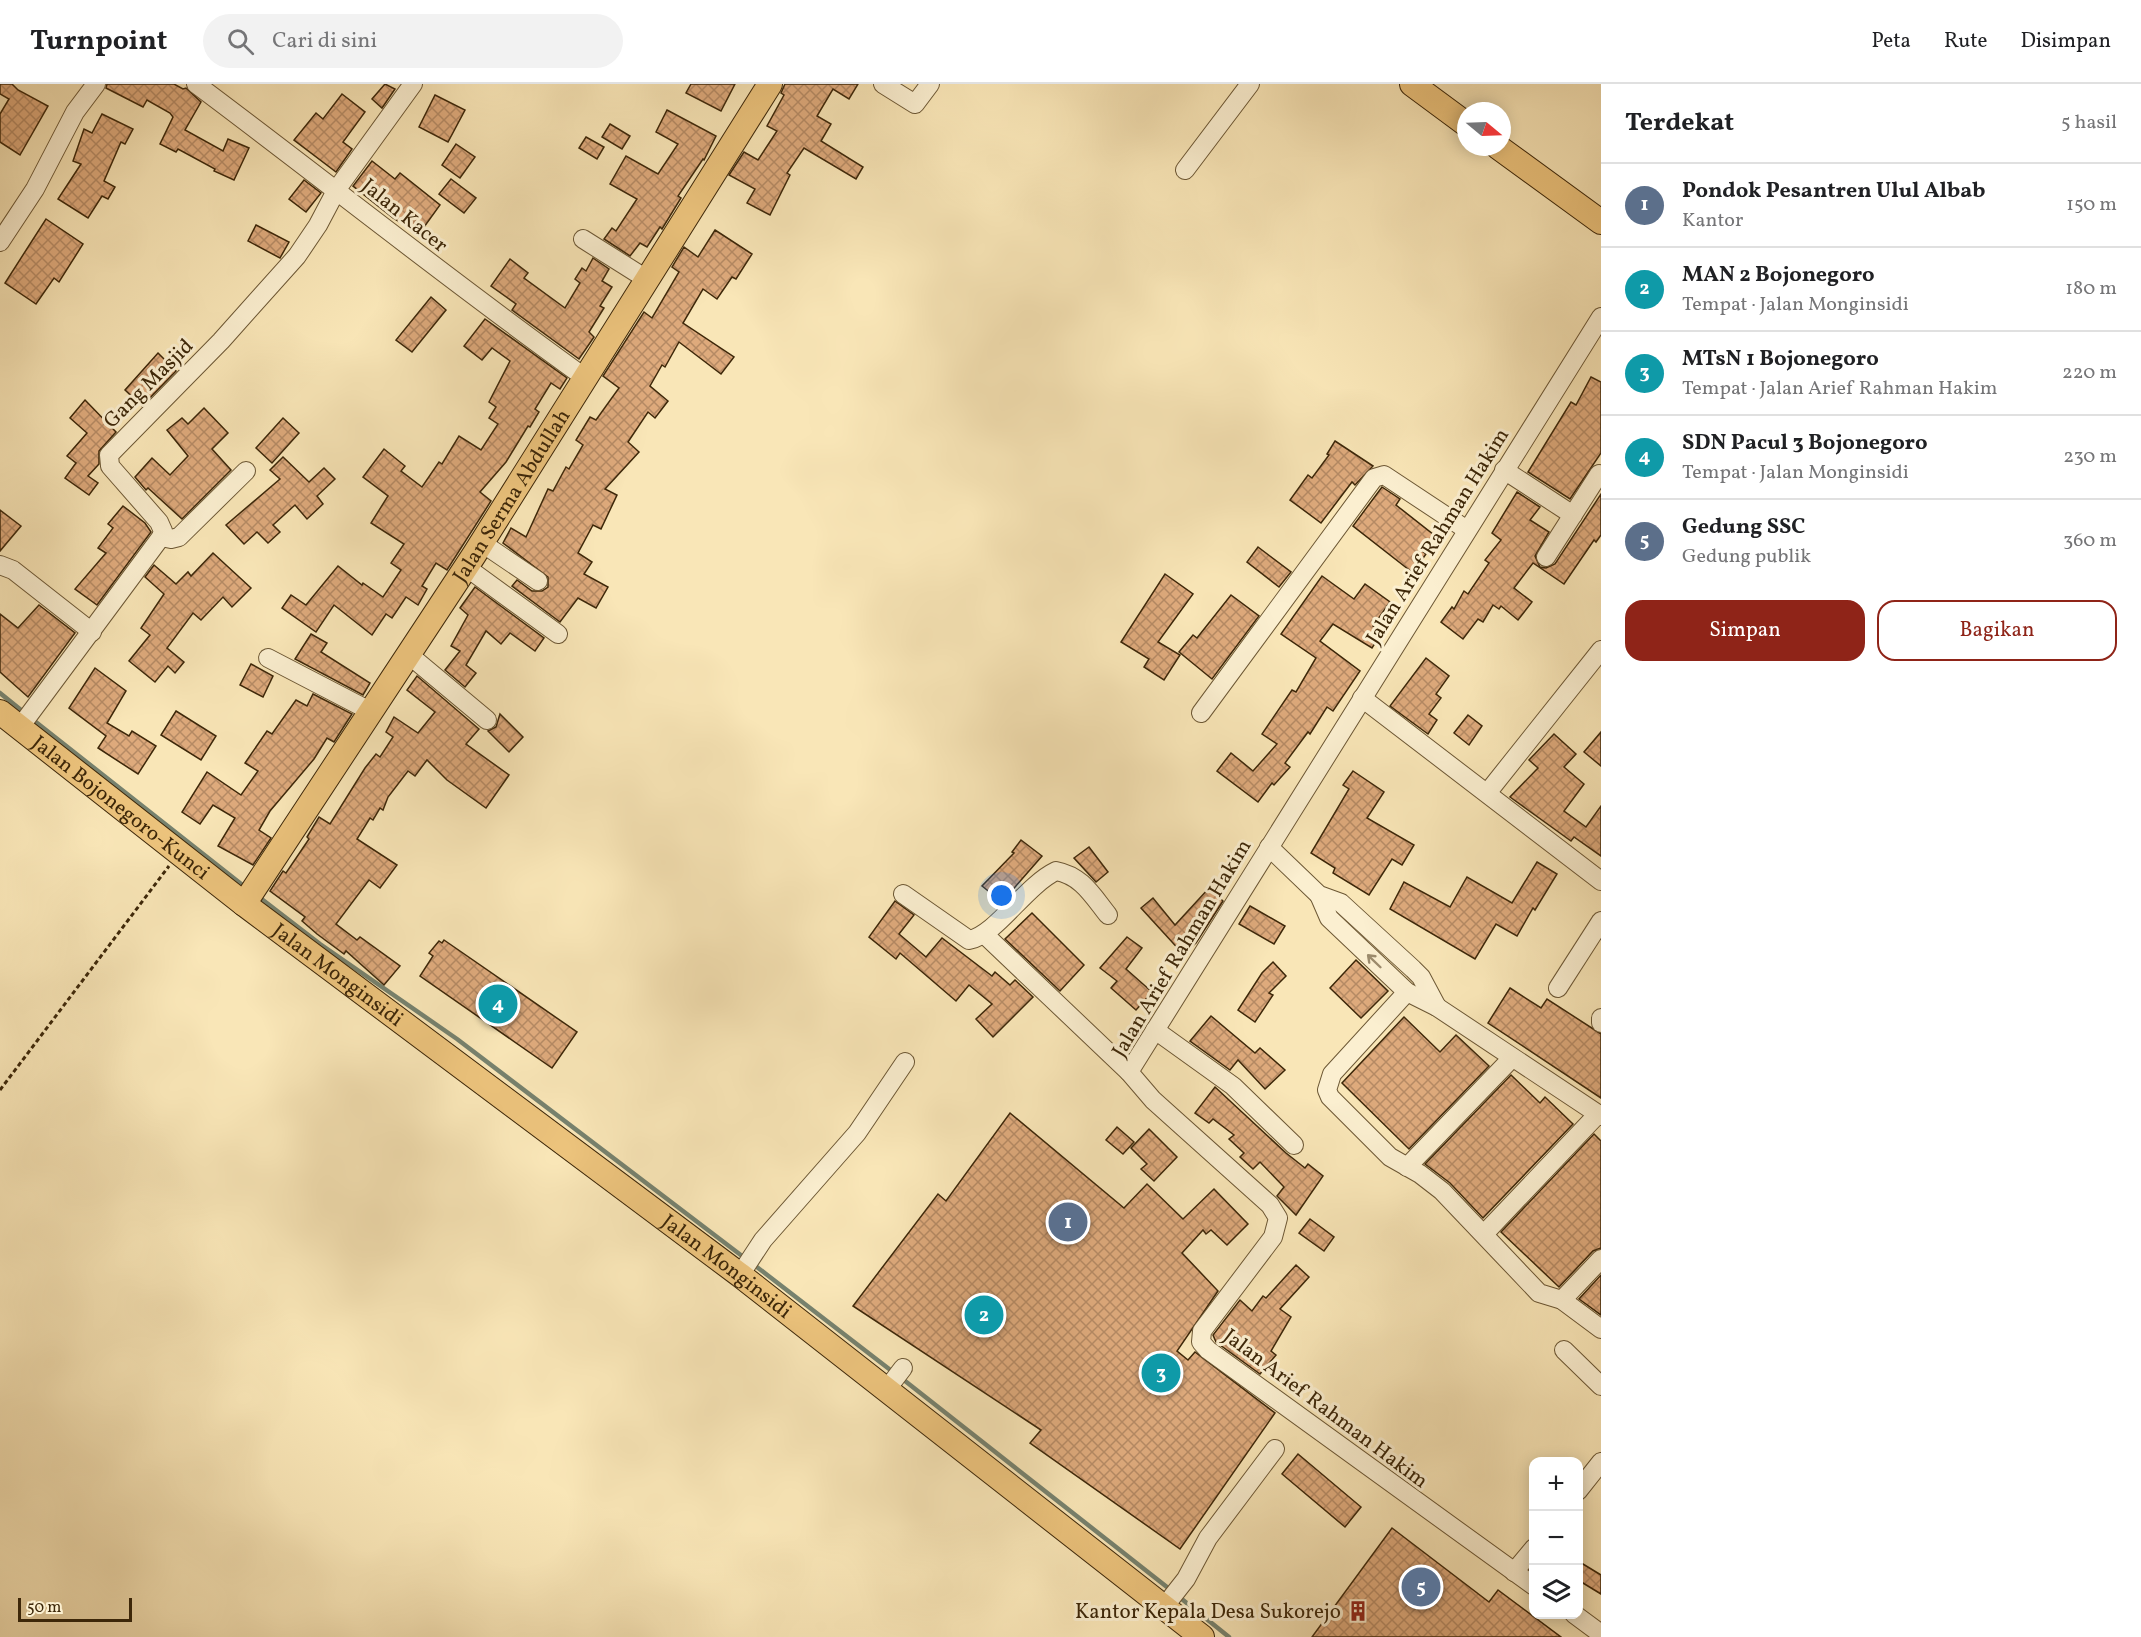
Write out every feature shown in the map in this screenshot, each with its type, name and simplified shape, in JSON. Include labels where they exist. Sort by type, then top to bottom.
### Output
[{"type":"main road","name":"Jalan Serma Abdullah","points":[[251,893],[482,543],[770,84]]},
{"type":"main road","points":[[1412,84],[1457,116]]},
{"type":"main road","points":[[1510,156],[1601,222]]},
{"type":"main road","name":"Jalan Bojonegoro-Kunci","points":[[0,712],[26,719],[179,853],[251,893]]},
{"type":"main road","name":"Jalan Monginsidi","points":[[251,893],[1167,1604],[1202,1637]]},
{"type":"street","points":[[0,242],[7,218],[35,189],[75,112],[96,84]]},
{"type":"street","name":"Jalan Kacer","points":[[196,84],[337,189],[472,297],[587,379]]},
{"type":"street","name":"Gang Masjid","points":[[161,537],[163,531],[159,522],[110,466],[107,461],[109,455],[221,341],[297,256],[318,225],[337,189],[413,84]]},
{"type":"street","points":[[883,84],[915,104],[930,84]]},
{"type":"street","points":[[1185,170],[1250,84]]},
{"type":"street","points":[[583,240],[648,280]]},
{"type":"street","name":"Jalan Arief Rahman Hakim","points":[[1529,1583],[1208,1350],[1202,1342],[1202,1331],[1273,1237],[1278,1218],[1270,1205],[1153,1100],[1129,1072],[1601,316]]},
{"type":"street","points":[[1504,470],[1573,515]]},
{"type":"street","points":[[26,719],[161,537],[171,539],[179,537],[246,471]]},
{"type":"street","points":[[1546,557],[1599,474]]},
{"type":"street","points":[[1201,712],[1374,478],[1384,475],[1467,530]]},
{"type":"street","points":[[482,543],[538,581]]},
{"type":"street","points":[[0,565],[13,570],[92,632]]},
{"type":"street","points":[[466,567],[558,634]]},
{"type":"street","points":[[1488,792],[1601,650]]},
{"type":"street","points":[[408,654],[487,720]]},
{"type":"street","points":[[268,658],[370,711]]},
{"type":"street","points":[[1362,698],[1488,792],[1601,881]]},
{"type":"street","points":[[1269,848],[1319,895],[1341,903],[1413,969],[1437,1007]]},
{"type":"street","points":[[903,894],[969,940],[984,934],[1033,885],[1056,871],[1070,874],[1080,880],[1108,915]]},
{"type":"street","points":[[1319,895],[1329,918],[1403,989],[1437,1007],[1600,1115],[1484,1234]]},
{"type":"street","points":[[1558,988],[1601,921]]},
{"type":"street","points":[[984,934],[1129,1072]]},
{"type":"street","points":[[1413,969],[1403,989],[1332,1074],[1328,1090],[1336,1105],[1376,1145],[1442,1191],[1539,1293],[1562,1300],[1601,1329]]},
{"type":"street","points":[[1601,1018],[1601,1023]]},
{"type":"street","points":[[1155,1030],[1228,1081],[1294,1145]]},
{"type":"street","points":[[1407,1167],[1512,1058]]},
{"type":"street","points":[[741,1272],[754,1252],[858,1133],[904,1062]]},
{"type":"street","points":[[1562,1300],[1601,1259]]},
{"type":"street","points":[[1564,1350],[1601,1386]]},
{"type":"street","points":[[889,1387],[903,1368]]},
{"type":"street","points":[[1167,1604],[1181,1586],[1208,1538],[1275,1449]]},
{"type":"street","points":[[1583,1485],[1601,1462]]},
{"type":"street","points":[[1514,1572],[1529,1553]]},
{"type":"street","points":[[1581,1619],[1601,1634]]},
{"type":"path","points":[[0,1090],[179,853]]},
{"type":"building","points":[[0,84],[12,84],[18,90],[48,106],[20,155],[0,142],[0,114],[9,99],[0,94]]},
{"type":"building","points":[[107,84],[174,84],[183,89],[186,88],[201,102],[185,130],[223,151],[228,139],[249,148],[234,180],[214,171],[215,169],[178,149],[176,152],[160,144],[173,117],[170,113],[147,100],[143,107],[106,88]]},
{"type":"building","points":[[385,84],[395,89],[382,108],[372,99]]},
{"type":"building","points":[[691,84],[735,84],[721,111],[686,93]]},
{"type":"building","points":[[785,84],[858,84],[849,99],[833,89],[817,116],[831,124],[821,141],[863,167],[856,179],[804,148],[787,173],[790,175],[770,215],[747,203],[755,189],[729,175],[744,152],[758,160],[777,131],[767,126],[784,95],[781,93]]},
{"type":"building","points":[[342,94],[365,112],[343,142],[352,149],[336,172],[294,140],[316,113],[323,119]]},
{"type":"building","points":[[435,95],[465,110],[448,142],[419,127]]},
{"type":"building","points":[[667,110],[716,136],[704,160],[678,196],[681,198],[662,229],[660,227],[647,247],[640,243],[630,256],[604,239],[612,228],[616,231],[637,199],[610,184],[626,156],[658,174],[678,144],[656,132]]},
{"type":"building","points":[[102,114],[133,129],[125,144],[121,142],[104,181],[115,187],[108,199],[102,196],[88,218],[58,199],[81,164],[73,161],[84,129],[92,133]]},
{"type":"building","points":[[610,124],[630,136],[622,149],[602,137]]},
{"type":"building","points":[[586,137],[604,147],[597,159],[579,148]]},
{"type":"building","points":[[456,144],[475,157],[460,178],[442,165]]},
{"type":"building","points":[[372,161],[395,179],[400,173],[440,205],[419,234],[393,218],[353,186]]},
{"type":"building","points":[[451,179],[476,198],[464,213],[439,194]]},
{"type":"building","points":[[304,180],[321,193],[306,212],[289,199]]},
{"type":"building","points":[[46,219],[83,244],[59,282],[54,278],[36,304],[5,283]]},
{"type":"building","points":[[256,225],[289,242],[280,258],[248,241]]},
{"type":"building","points":[[715,230],[752,254],[736,279],[732,277],[717,299],[703,289],[683,323],[734,357],[721,374],[679,342],[665,367],[662,365],[650,386],[668,401],[655,418],[648,412],[628,442],[639,452],[605,489],[617,495],[601,529],[593,525],[578,553],[592,562],[584,574],[608,587],[596,608],[578,598],[560,622],[512,586],[517,580],[532,591],[542,591],[548,587],[548,577],[503,543],[511,528],[526,537],[548,489],[553,491],[566,467],[569,469],[583,445],[576,440],[590,417],[596,420],[619,388],[603,376],[644,312],[652,318],[679,272],[672,267],[684,247],[698,257]]},
{"type":"building","points":[[593,258],[609,269],[602,281],[612,287],[600,306],[604,308],[589,332],[594,337],[579,359],[512,310],[516,304],[491,286],[510,259],[528,273],[524,278],[565,308],[580,283],[575,279],[582,268],[586,271]]},
{"type":"building","points":[[431,297],[446,310],[412,352],[396,340]]},
{"type":"building","points":[[485,319],[567,378],[560,389],[551,383],[535,409],[539,412],[530,427],[528,426],[506,462],[480,492],[491,501],[447,570],[436,563],[422,586],[427,589],[418,605],[406,597],[392,618],[386,614],[372,635],[334,605],[316,632],[282,608],[291,595],[306,605],[338,566],[362,585],[363,583],[383,597],[401,570],[391,563],[404,544],[371,523],[388,496],[363,477],[384,449],[405,466],[401,471],[422,487],[439,462],[442,464],[459,436],[481,450],[498,424],[489,418],[496,407],[489,402],[510,361],[492,348],[482,360],[464,346]]},
{"type":"building","points":[[158,353],[176,371],[142,406],[125,390]]},
{"type":"building","points":[[1591,377],[1601,382],[1601,453],[1570,499],[1528,472],[1571,402],[1576,405]]},
{"type":"building","points":[[85,400],[116,432],[99,451],[99,464],[88,476],[98,483],[89,495],[65,478],[76,463],[67,456],[87,433],[70,418]]},
{"type":"building","points":[[204,408],[228,433],[212,449],[231,470],[182,519],[148,488],[146,490],[135,477],[152,458],[170,475],[188,456],[167,430],[182,418],[188,424]]},
{"type":"building","points":[[283,418],[299,433],[272,463],[256,448]]},
{"type":"building","points":[[1335,441],[1373,466],[1355,485],[1352,482],[1321,523],[1290,500],[1308,475],[1312,478],[1329,455],[1327,454]]},
{"type":"building","points":[[283,457],[309,482],[324,468],[335,479],[317,496],[323,504],[307,519],[295,505],[273,525],[280,532],[268,543],[257,532],[244,544],[226,525],[280,479],[270,470]]},
{"type":"building","points":[[1382,487],[1400,499],[1396,505],[1434,535],[1422,551],[1426,554],[1413,573],[1353,526]]},
{"type":"building","points":[[1517,492],[1540,507],[1530,520],[1549,532],[1535,556],[1540,567],[1546,568],[1555,564],[1601,494],[1601,535],[1596,542],[1594,540],[1564,584],[1533,563],[1514,588],[1532,602],[1518,620],[1501,606],[1499,609],[1493,605],[1483,622],[1478,619],[1463,639],[1441,622],[1452,607],[1454,609],[1464,591],[1468,594],[1489,563],[1485,560],[1501,540],[1492,533]]},
{"type":"building","points":[[123,506],[145,523],[151,532],[97,605],[75,589],[106,553],[98,548],[113,528],[108,524]]},
{"type":"building","points":[[0,510],[21,526],[0,551]]},
{"type":"building","points":[[1258,547],[1291,572],[1279,587],[1247,562]]},
{"type":"building","points":[[213,553],[251,588],[232,607],[223,597],[201,620],[193,613],[167,648],[184,662],[175,673],[168,666],[155,682],[129,661],[150,635],[141,628],[164,594],[145,577],[154,565],[176,584],[188,572],[191,576]]},
{"type":"building","points":[[1165,574],[1193,594],[1158,642],[1180,655],[1164,680],[1144,667],[1149,659],[1121,642]]},
{"type":"building","points":[[1322,576],[1354,599],[1365,584],[1390,602],[1373,626],[1382,632],[1372,648],[1333,624],[1320,641],[1360,671],[1333,711],[1327,707],[1310,734],[1308,732],[1285,763],[1290,767],[1274,785],[1272,783],[1258,802],[1217,771],[1231,753],[1253,771],[1277,744],[1262,734],[1292,690],[1296,692],[1316,658],[1281,634]]},
{"type":"building","points":[[475,587],[544,638],[535,651],[510,633],[501,644],[486,631],[466,665],[476,673],[465,687],[445,670],[460,651],[451,646],[468,615],[460,608]]},
{"type":"building","points":[[1231,595],[1259,616],[1212,679],[1179,652],[1193,635],[1197,638]]},
{"type":"building","points":[[39,605],[75,633],[28,697],[0,672],[0,614],[18,628]]},
{"type":"building","points":[[311,634],[327,643],[321,652],[370,683],[363,695],[295,659]]},
{"type":"building","points":[[1426,658],[1449,676],[1436,694],[1441,698],[1429,714],[1437,720],[1428,734],[1390,706]]},
{"type":"building","points":[[251,664],[273,676],[263,697],[240,685]]},
{"type":"building","points":[[95,668],[126,691],[107,723],[129,736],[132,731],[156,746],[138,774],[98,748],[106,736],[69,708]]},
{"type":"building","points":[[417,676],[479,729],[466,744],[509,775],[486,808],[447,780],[427,760],[415,776],[408,771],[388,797],[383,810],[380,808],[373,820],[370,818],[357,839],[397,865],[380,888],[369,880],[336,924],[357,940],[360,937],[400,966],[384,985],[346,951],[344,954],[317,934],[302,921],[305,917],[270,891],[283,871],[286,873],[309,839],[307,837],[319,817],[330,824],[365,768],[376,754],[380,757],[393,737],[386,732],[394,717],[418,733],[435,712],[407,690]]},
{"type":"building","points":[[313,694],[352,714],[334,742],[327,738],[314,759],[270,811],[259,830],[271,838],[253,865],[218,846],[235,818],[213,805],[200,824],[182,812],[207,772],[241,795],[258,771],[245,763],[267,731],[272,734],[296,700],[307,706]]},
{"type":"building","points":[[176,711],[216,736],[201,760],[161,735]]},
{"type":"building","points":[[500,714],[523,737],[509,752],[488,731],[496,727]]},
{"type":"building","points":[[1468,715],[1482,726],[1469,745],[1454,733]]},
{"type":"building","points":[[1601,732],[1601,766],[1584,752]]},
{"type":"building","points":[[1554,734],[1576,754],[1564,767],[1584,784],[1564,811],[1586,827],[1601,806],[1601,856],[1574,837],[1571,841],[1510,797],[1538,768],[1529,760]]},
{"type":"building","points":[[1353,771],[1384,792],[1367,818],[1414,845],[1402,865],[1392,859],[1369,895],[1333,873],[1335,868],[1311,853],[1349,789],[1343,785]]},
{"type":"building","points":[[1021,840],[1042,856],[1002,902],[982,886],[1014,853],[1012,852]]},
{"type":"building","points":[[1089,847],[1108,872],[1096,882],[1074,858]]},
{"type":"building","points":[[1537,862],[1557,874],[1535,910],[1533,908],[1517,936],[1496,924],[1475,959],[1390,909],[1404,882],[1450,907],[1467,877],[1512,903]]},
{"type":"building","points":[[1209,888],[1223,901],[1196,943],[1183,954],[1141,908],[1153,898],[1175,925]]},
{"type":"building","points":[[895,901],[914,915],[899,934],[926,957],[942,938],[992,976],[995,972],[1010,985],[1015,980],[1033,997],[993,1037],[976,1019],[992,1004],[969,985],[956,1001],[900,953],[896,959],[869,937]]},
{"type":"building","points":[[1250,906],[1285,926],[1274,944],[1239,924]]},
{"type":"building","points":[[1032,913],[1084,965],[1060,991],[1005,939]]},
{"type":"building","points":[[1127,937],[1142,948],[1126,969],[1152,992],[1136,1010],[1111,988],[1117,981],[1100,968]]},
{"type":"building","points":[[444,940],[577,1032],[552,1068],[420,976],[433,956],[429,953],[439,941],[442,943]]},
{"type":"building","points":[[1356,960],[1388,991],[1361,1018],[1330,988]]},
{"type":"building","points":[[1273,962],[1286,976],[1269,993],[1273,995],[1255,1022],[1238,1010],[1262,973]]},
{"type":"building","points":[[1510,988],[1541,1008],[1547,999],[1601,1034],[1601,1098],[1488,1023]]},
{"type":"building","points":[[1211,1016],[1255,1053],[1260,1048],[1285,1070],[1265,1089],[1238,1060],[1230,1070],[1190,1041]]},
{"type":"building","points":[[1404,1017],[1440,1052],[1456,1035],[1489,1066],[1409,1149],[1342,1083]]},
{"type":"building","points":[[1511,1075],[1540,1103],[1545,1097],[1573,1124],[1483,1218],[1450,1183],[1425,1164]]},
{"type":"building","points":[[1215,1087],[1286,1153],[1305,1168],[1308,1164],[1323,1176],[1296,1215],[1277,1196],[1284,1187],[1260,1162],[1253,1169],[1240,1157],[1244,1153],[1229,1139],[1234,1135],[1213,1119],[1209,1123],[1195,1113]]},
{"type":"building","points":[[1010,1113],[1124,1208],[1147,1184],[1183,1219],[1214,1189],[1248,1224],[1227,1245],[1211,1230],[1206,1234],[1203,1230],[1182,1253],[1218,1291],[1177,1351],[1188,1360],[1195,1352],[1275,1413],[1180,1549],[1030,1443],[1041,1430],[853,1306],[938,1194],[946,1201]]},
{"type":"building","points":[[1117,1127],[1134,1142],[1123,1154],[1106,1140]]},
{"type":"building","points":[[1149,1129],[1177,1157],[1154,1181],[1141,1169],[1147,1164],[1131,1148]]},
{"type":"building","points":[[1594,1134],[1601,1141],[1601,1248],[1593,1251],[1559,1287],[1501,1232]]},
{"type":"building","points":[[1310,1219],[1334,1237],[1324,1251],[1299,1233]]},
{"type":"building","points":[[1296,1265],[1309,1277],[1280,1309],[1291,1317],[1271,1351],[1276,1355],[1260,1374],[1216,1342],[1213,1335],[1240,1300],[1252,1311],[1263,1296],[1266,1298]]},
{"type":"building","points":[[1601,1275],[1601,1315],[1579,1299]]},
{"type":"building","points":[[1298,1454],[1361,1507],[1345,1527],[1282,1474]]},
{"type":"building","points":[[1392,1528],[1489,1602],[1498,1590],[1529,1613],[1529,1619],[1537,1619],[1561,1637],[1312,1637]]},
{"type":"building","points":[[1583,1564],[1601,1575],[1601,1594],[1583,1583]]},
{"type":"waterway","points":[[0,693],[26,714]]},
{"type":"waterway","points":[[32,719],[245,887]]},
{"type":"waterway","points":[[259,897],[320,944],[457,1039],[746,1259]]},
{"type":"waterway","points":[[753,1264],[893,1372]]},
{"type":"waterway","points":[[900,1377],[1172,1591]]},
{"type":"waterway","points":[[1178,1596],[1229,1637]]},
{"type":"place","name":"SDN Pacul 3 Bojonegoro","points":[[498,1004]]},
{"type":"place","name":"Pondok Pesantren Ulul Albab","points":[[1068,1222]]},
{"type":"place","name":"MAN 2 Bojonegoro","points":[[984,1315]]},
{"type":"place","name":"MTsN 1 Bojonegoro","points":[[1161,1373]]},
{"type":"place","name":"Gedung SSC","points":[[1421,1587]]},
{"type":"place","name":"Kantor Kepala Desa Sukorejo","points":[[1358,1611]]}]
